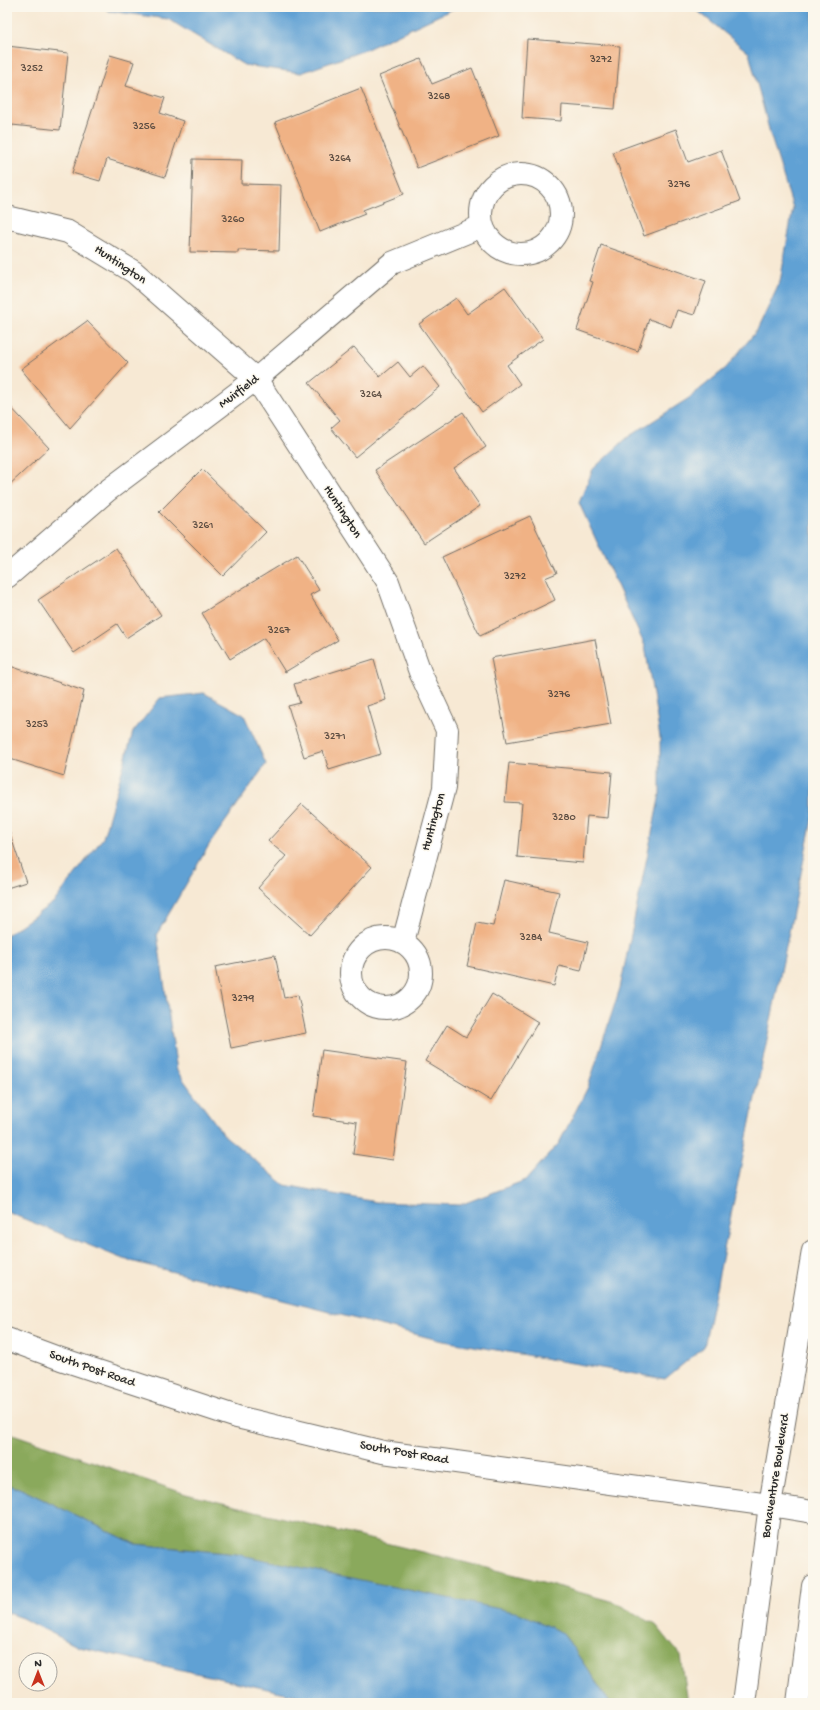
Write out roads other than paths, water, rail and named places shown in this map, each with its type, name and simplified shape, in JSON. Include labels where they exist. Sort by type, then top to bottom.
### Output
[{"type":"street","name":"Huntington","points":[[7,217],[68,232],[134,272],[256,379],[388,582],[420,672],[446,730],[444,788],[403,942]]},
{"type":"street","name":"Muirfield","points":[[7,577],[106,491],[256,379],[392,263],[482,226]]},
{"type":"street","name":"Bonaventure Boulevard","points":[[744,1703],[770,1505],[813,1250]]},
{"type":"street","name":"South Post Road","points":[[7,1339],[61,1359],[237,1417],[383,1452],[813,1512]]},
{"type":"street","points":[[798,1703],[813,1586]]},
{"type":"water","points":[[102,7],[457,7],[365,50],[301,73],[244,65],[168,19],[109,11]]},
{"type":"water","points":[[693,7],[813,7],[813,815],[704,1347],[665,1379],[438,1340],[123,1259],[7,1212],[7,935],[54,902],[103,838],[133,732],[160,698],[204,693],[244,715],[266,764],[209,845],[157,934],[177,1071],[224,1135],[285,1185],[376,1202],[460,1205],[526,1180],[559,1143],[588,1087],[620,988],[660,794],[660,737],[645,646],[579,503],[593,469],[628,437],[689,398],[726,368],[758,329],[780,282],[793,208],[771,137],[749,53]]},
{"type":"water","points":[[7,1485],[19,1488],[135,1544],[236,1554],[519,1613],[563,1633],[610,1703],[330,1703],[79,1647],[22,1618],[7,1613]]}]
